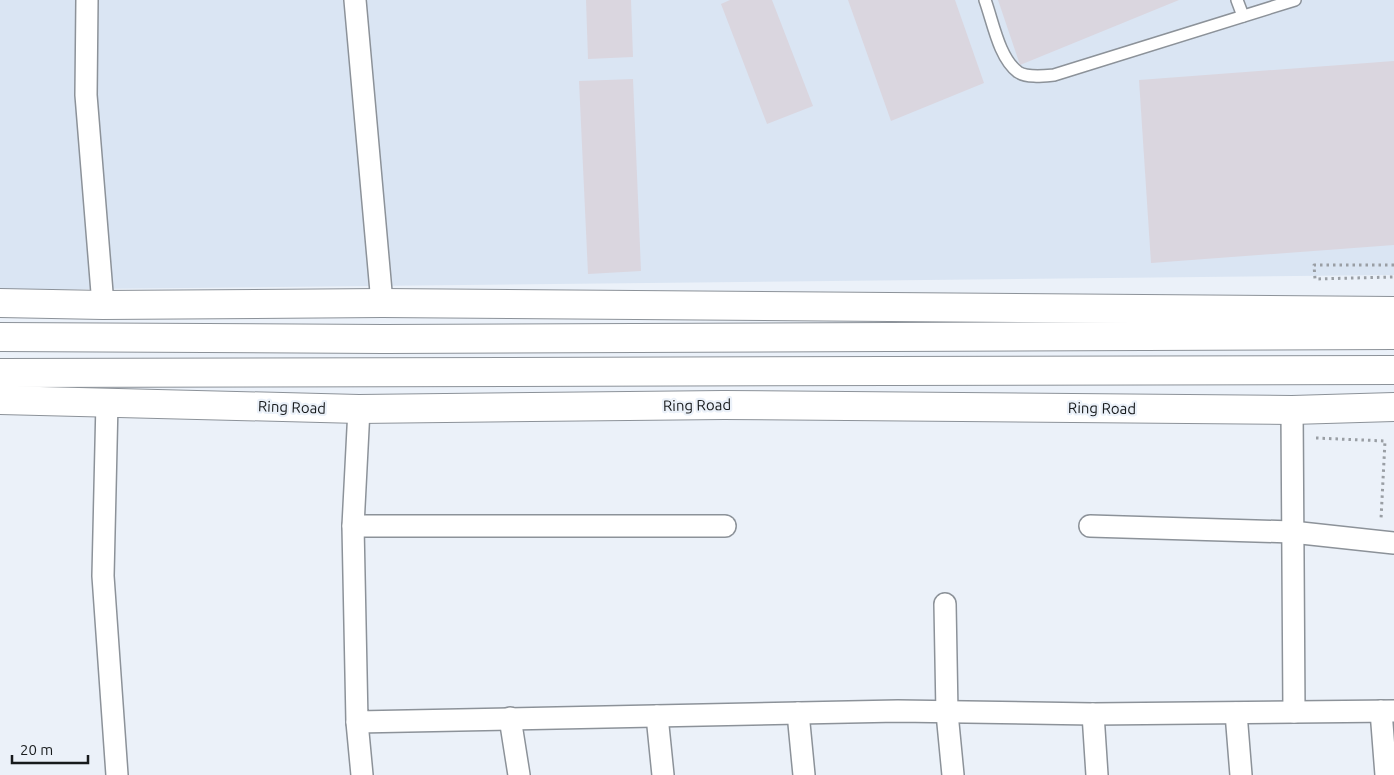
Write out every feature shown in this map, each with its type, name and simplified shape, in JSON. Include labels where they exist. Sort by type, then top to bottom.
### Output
[{"type":"main road","points":[[0,303],[103,305],[382,303],[1394,310]]},
{"type":"main road","points":[[0,337],[424,339],[1394,335]]},
{"type":"main road","points":[[0,373],[1394,370]]},
{"type":"main road","name":"Ring Road","points":[[0,400],[359,409],[734,405],[1292,410],[1394,407]]},
{"type":"street","points":[[88,0],[86,95],[103,305]]},
{"type":"street","points":[[355,0],[382,303]]},
{"type":"street","points":[[107,402],[103,576],[117,775]]},
{"type":"street","points":[[359,409],[352,526],[357,722],[362,775]]},
{"type":"street","points":[[1292,410],[1294,712]]},
{"type":"street","points":[[352,526],[725,526]]},
{"type":"street","points":[[1090,526],[1292,532],[1387,542]]},
{"type":"street","points":[[945,604],[947,713],[952,775]]},
{"type":"street","points":[[357,722],[898,711],[1093,714],[1387,711],[1386,775]]},
{"type":"street","points":[[798,713],[804,775]]},
{"type":"street","points":[[1236,713],[1241,775]]},
{"type":"street","points":[[1093,714],[1097,775]]},
{"type":"street","points":[[657,716],[663,775]]},
{"type":"street","points":[[510,718],[519,775]]},
{"type":"lane","points":[[986,0],[1005,56],[1019,72],[1036,76],[1054,75],[1295,0]]},
{"type":"lane","points":[[1237,0],[1243,16]]},
{"type":"path","points":[[1394,265],[1314,265],[1315,279],[1394,277]]},
{"type":"path","points":[[1316,439],[1385,440],[1387,542]]},
{"type":"shaded area","points":[[0,0],[1394,0],[1394,275],[0,290]]},
{"type":"building","points":[[586,0],[631,0],[633,57],[588,59]]},
{"type":"building","points":[[730,0],[772,0],[813,106],[767,124],[721,4]]},
{"type":"building","points":[[848,0],[955,0],[984,83],[891,121]]},
{"type":"building","points":[[998,0],[1179,0],[1020,65]]},
{"type":"building","points":[[1394,61],[1394,245],[1151,263],[1139,80]]},
{"type":"building","points":[[633,79],[641,271],[588,274],[579,81]]}]
